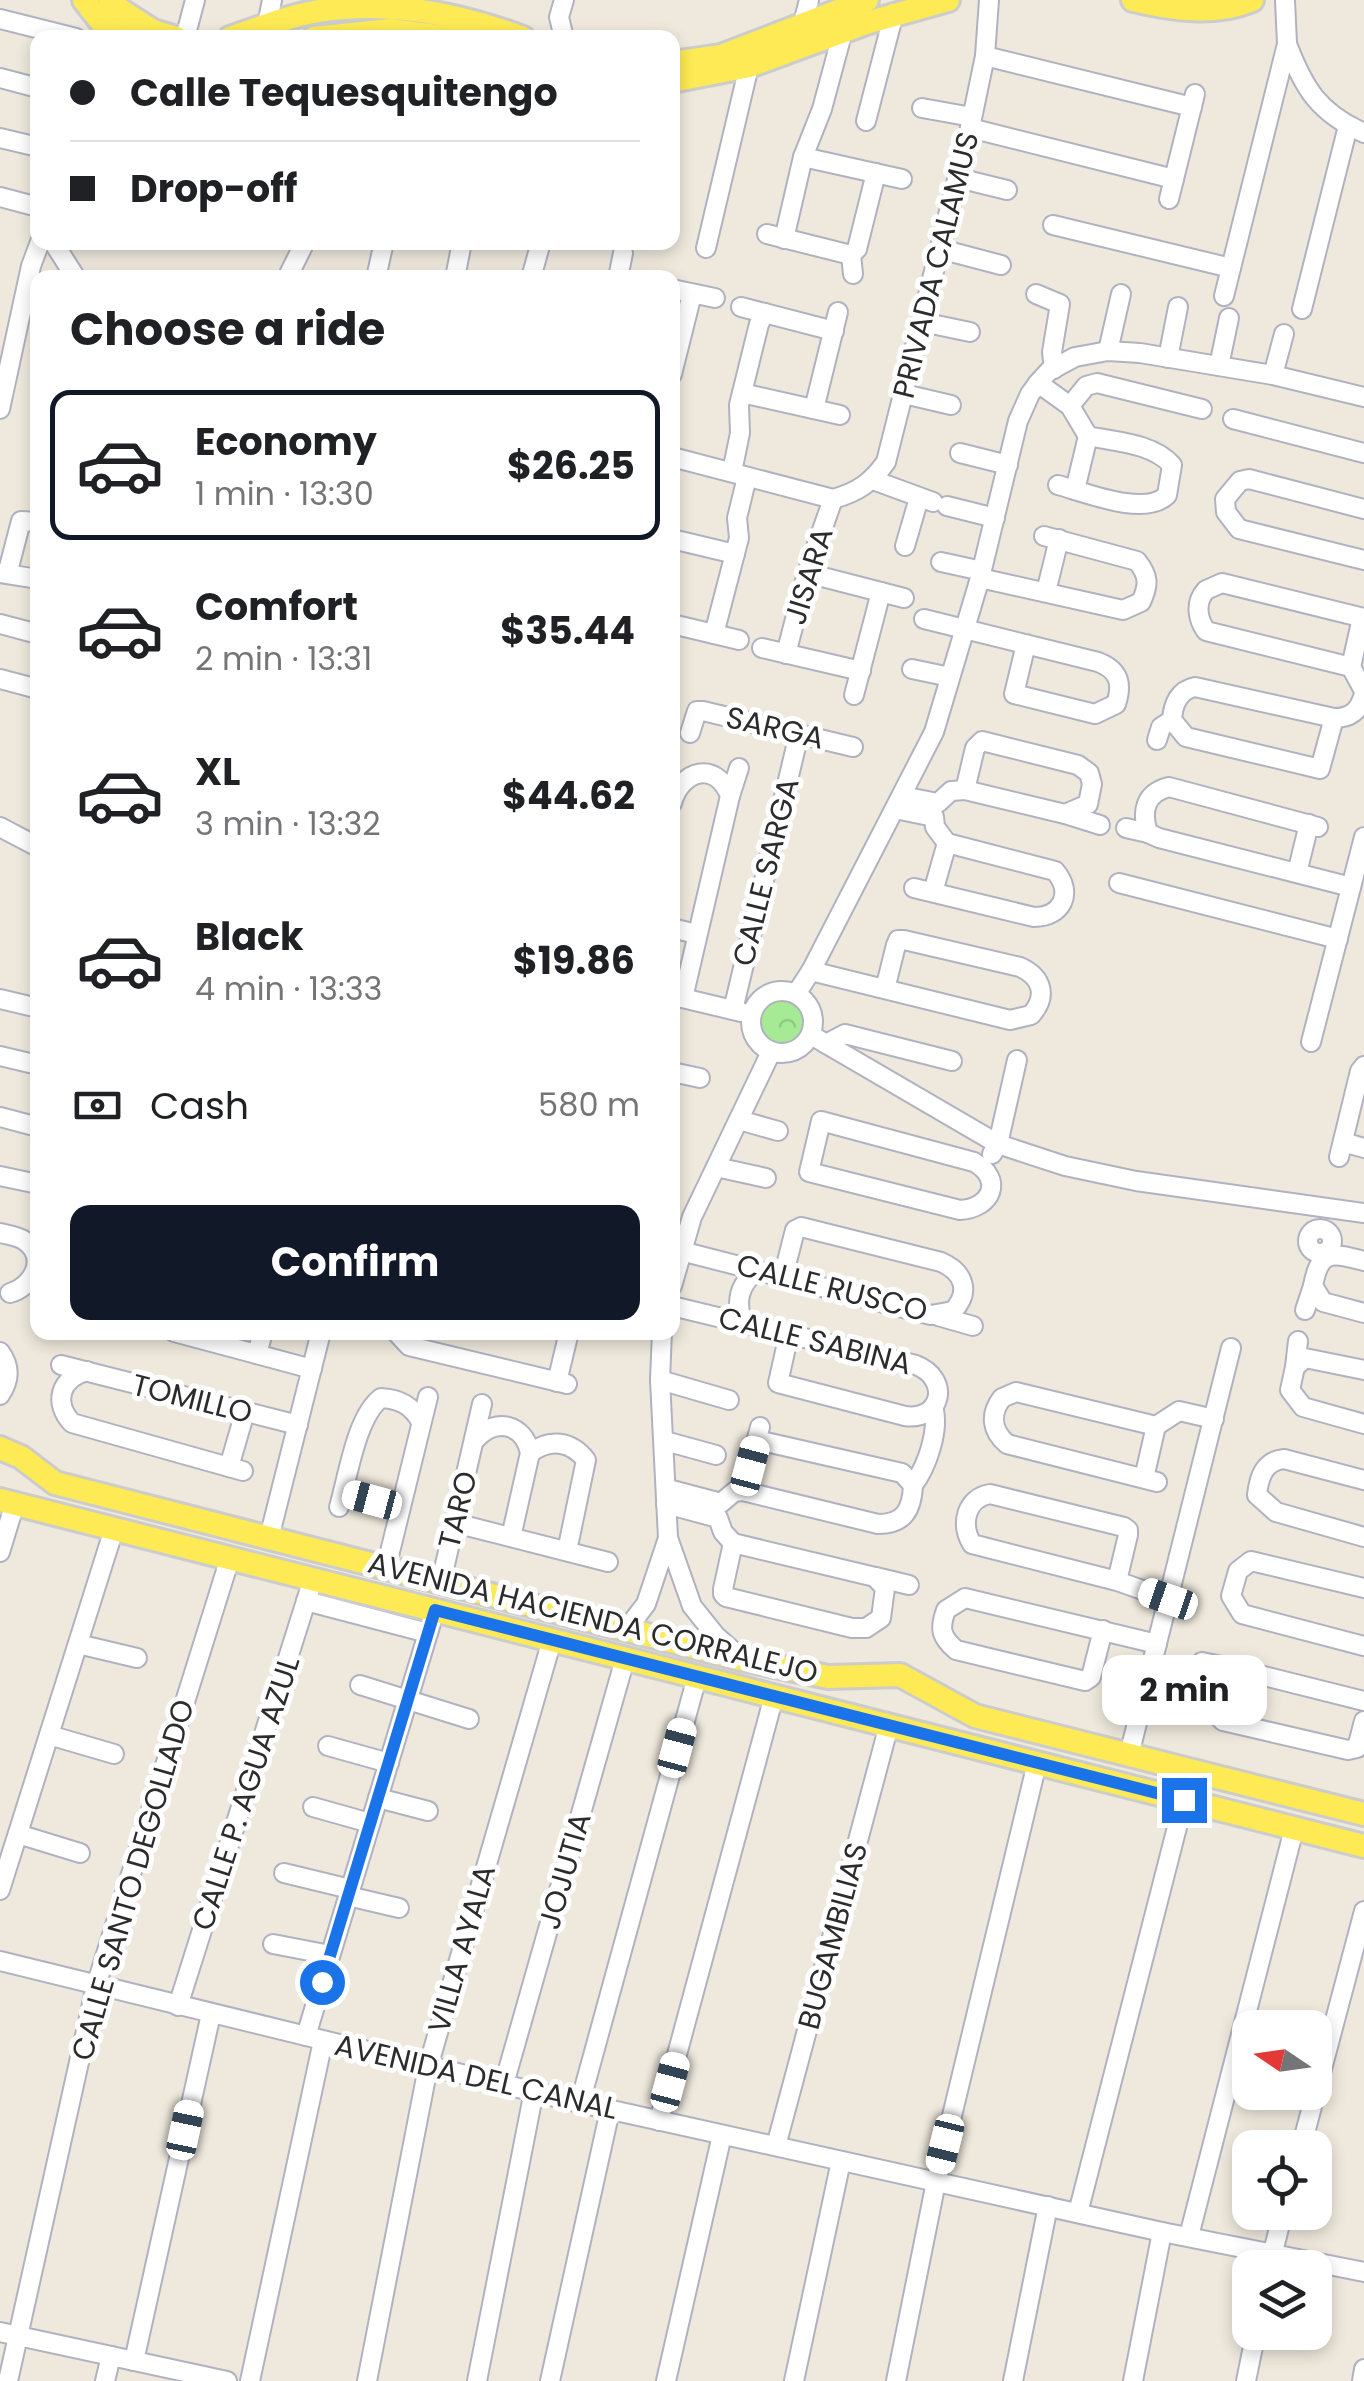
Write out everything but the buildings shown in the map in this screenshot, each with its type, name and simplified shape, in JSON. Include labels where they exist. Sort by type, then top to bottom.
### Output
[{"type":"main road","points":[[84,0],[105,17],[150,30]]},
{"type":"main road","points":[[680,62],[720,56],[764,41],[806,11],[868,0]]},
{"type":"main road","points":[[680,79],[749,66],[894,14],[948,0]]},
{"type":"main road","points":[[1133,0],[1193,10],[1239,6],[1252,0]]},
{"type":"main road","points":[[255,30],[318,5],[410,4],[498,30]]},
{"type":"main road","name":"AVENIDA HACIENDA CORRALEJO","points":[[0,1448],[21,1457],[55,1483],[742,1659],[828,1677],[900,1675],[975,1716],[1358,1809]]},
{"type":"main road","points":[[8,1502],[230,1558],[310,1590],[432,1622],[552,1640],[1364,1846]]},
{"type":"main road","points":[[691,1675],[692,1646]]},
{"type":"street","points":[[187,30],[195,0]]},
{"type":"street","points":[[267,26],[272,0]]},
{"type":"street","points":[[562,30],[559,17],[564,0]]},
{"type":"street","name":"PRIVADA CALAMUS","points":[[873,480],[886,462],[958,178],[985,56],[989,0]]},
{"type":"street","points":[[1224,296],[1286,44],[1285,0]]},
{"type":"street","points":[[866,122],[894,14]]},
{"type":"street","points":[[0,20],[42,30]]},
{"type":"street","points":[[843,31],[813,132],[775,237],[852,265],[876,173]]},
{"type":"street","points":[[1286,44],[1313,99],[1356,130],[1302,308]]},
{"type":"street","points":[[985,56],[1193,101],[1169,199]]},
{"type":"street","points":[[706,248],[749,66]]},
{"type":"street","points":[[0,78],[30,86]]},
{"type":"street","points":[[922,108],[1174,179]]},
{"type":"street","points":[[0,138],[30,145]]},
{"type":"street","points":[[803,158],[902,179]]},
{"type":"street","points":[[958,178],[1008,190]]},
{"type":"street","points":[[0,198],[30,205]]},
{"type":"street","points":[[1052,224],[1230,268]]},
{"type":"street","points":[[940,249],[1001,265]]},
{"type":"street","points":[[622,270],[623,253]]},
{"type":"street","points":[[0,409],[30,271]]},
{"type":"street","points":[[680,290],[715,298]]},
{"type":"street","points":[[680,342],[692,294]]},
{"type":"street","points":[[1036,294],[1060,304],[1052,352],[1054,369]]},
{"type":"street","points":[[1108,351],[1121,294]]},
{"type":"street","points":[[742,307],[836,322],[814,409]]},
{"type":"street","points":[[1168,358],[1178,307]]},
{"type":"street","points":[[714,634],[740,529],[736,518],[742,393],[759,324],[766,313]]},
{"type":"street","points":[[1219,366],[1229,318]]},
{"type":"street","points":[[922,322],[970,332]]},
{"type":"street","points":[[1273,375],[1284,334]]},
{"type":"street","points":[[796,994],[934,732],[981,575],[1018,421],[1038,383],[1075,357],[1108,351],[1273,375],[1364,397]]},
{"type":"street","points":[[1038,383],[1070,406],[1088,436],[1162,454],[1172,465],[1167,495],[1152,505],[1138,505],[1066,487],[1088,436]]},
{"type":"street","points":[[1070,406],[1086,386],[1097,383],[1202,410]]},
{"type":"street","points":[[742,393],[840,415]]},
{"type":"street","points":[[904,394],[951,405]]},
{"type":"street","points":[[1233,418],[1364,452]]},
{"type":"street","points":[[960,454],[1008,464]]},
{"type":"street","points":[[680,459],[833,499],[855,493],[873,480],[933,502],[995,518]]},
{"type":"street","points":[[1364,509],[1249,479],[1240,481],[1225,499],[1226,512],[1239,529],[1364,560]]},
{"type":"street","name":"JISARA","points":[[786,654],[807,573],[833,499]]},
{"type":"street","points":[[905,546],[933,502]]},
{"type":"street","points":[[29,521],[4,572],[30,577]]},
{"type":"street","points":[[942,562],[981,575],[1046,592],[1133,612],[1148,586],[1146,572],[1137,561],[1052,537],[1046,592]]},
{"type":"street","points":[[680,541],[734,554]]},
{"type":"street","points":[[807,573],[904,598]]},
{"type":"street","points":[[1170,680],[1334,718],[1346,718],[1363,699],[1351,667],[1363,618],[1222,583],[1206,590],[1199,602],[1198,617],[1206,631]]},
{"type":"street","points":[[854,695],[880,592]]},
{"type":"street","points":[[924,619],[965,628],[1026,644],[1110,667],[1119,677],[1121,689],[1110,719],[1014,694],[1026,644]]},
{"type":"street","points":[[0,624],[30,632]]},
{"type":"street","points":[[680,626],[739,640]]},
{"type":"street","points":[[1183,626],[1351,667]]},
{"type":"street","points":[[762,648],[861,670]]},
{"type":"street","points":[[912,669],[950,678]]},
{"type":"street","points":[[0,680],[30,687]]},
{"type":"street","points":[[1195,686],[1186,688],[1174,706],[1172,720],[1186,737],[1320,769],[1334,718]]},
{"type":"street","name":"SARGA","points":[[690,733],[697,711],[853,746]]},
{"type":"street","points":[[1156,740],[1160,727],[1172,720]]},
{"type":"street","name":"CALLE SARGA","points":[[742,1012],[800,734]]},
{"type":"street","points":[[965,790],[975,748],[982,741],[1078,765],[1089,772],[1092,796],[1082,809],[1064,814]]},
{"type":"street","points":[[680,990],[738,768]]},
{"type":"street","points":[[680,781],[686,770],[714,776],[726,786],[730,796]]},
{"type":"street","points":[[1148,832],[1145,807],[1152,795],[1152,770]]},
{"type":"street","points":[[1152,795],[1169,788],[1314,826],[1297,874]]},
{"type":"street","points":[[898,802],[938,803],[951,790],[965,790],[1100,825]]},
{"type":"street","points":[[898,802],[934,818],[947,843],[1056,870],[1064,880],[1057,933]]},
{"type":"street","points":[[0,827],[30,843]]},
{"type":"street","points":[[1126,828],[1350,887]]},
{"type":"street","points":[[1311,1042],[1364,837]]},
{"type":"street","points":[[947,843],[924,890],[1034,917],[1047,917],[1063,902]]},
{"type":"street","points":[[1119,883],[1338,938]]},
{"type":"street","name":"CALLE SARGA","points":[[680,930],[696,934]]},
{"type":"street","points":[[810,971],[885,989],[1016,1020],[1031,1015],[1042,995],[1040,983],[1020,967],[904,940],[898,940],[885,989]]},
{"type":"street","points":[[680,997],[742,1012],[774,992],[796,994],[806,1000],[812,1011],[819,1039],[998,1144],[1065,1166],[1136,1181],[1364,1213]]},
{"type":"street","points":[[0,1000],[30,1006]]},
{"type":"street","points":[[742,1012],[756,1041],[771,1052],[794,1051],[819,1039],[846,1034],[952,1062]]},
{"type":"street","points":[[680,1256],[716,1167],[771,1052]]},
{"type":"street","points":[[0,1056],[30,1063]]},
{"type":"street","points":[[983,1167],[998,1144],[1017,1060]]},
{"type":"street","points":[[1364,1066],[1341,1150],[1364,1148]]},
{"type":"street","points":[[680,1074],[700,1078]]},
{"type":"street","points":[[0,1117],[30,1125]]},
{"type":"street","points":[[738,1120],[778,1131]]},
{"type":"street","points":[[821,1122],[983,1167],[991,1188],[981,1206],[960,1210],[809,1172],[821,1122]]},
{"type":"street","points":[[716,1167],[766,1178]]},
{"type":"street","points":[[0,1176],[30,1182]]},
{"type":"street","points":[[1319,1258],[1308,1241],[1311,1232],[1320,1228],[1326,1208]]},
{"type":"street","name":"CALLE RUSCO","points":[[681,1252],[938,1316],[958,1305],[964,1290],[962,1278],[954,1268],[797,1227],[782,1277]]},
{"type":"street","points":[[0,1233],[22,1238],[30,1247]]},
{"type":"street","points":[[1319,1258],[1334,1254],[1364,1261]]},
{"type":"street","points":[[1306,1310],[1319,1258]]},
{"type":"street","points":[[742,1323],[738,1300],[748,1278],[757,1270]]},
{"type":"street","points":[[5,1292],[19,1291],[30,1282]]},
{"type":"street","points":[[1313,1286],[1323,1302],[1364,1313]]},
{"type":"street","points":[[5,1292],[30,1299]]},
{"type":"street","name":"CALLE SABINA","points":[[680,1308],[928,1370],[936,1380],[936,1402]]},
{"type":"street","points":[[938,1316],[973,1326]]},
{"type":"street","points":[[790,1334],[778,1383],[913,1417],[936,1402]]},
{"type":"street","points":[[204,1340],[312,1369]]},
{"type":"street","points":[[257,1354],[260,1340]]},
{"type":"street","points":[[269,1538],[320,1340]]},
{"type":"street","points":[[403,1340],[409,1346],[562,1383],[568,1340]]},
{"type":"street","points":[[662,1340],[668,1538],[692,1606],[716,1636],[742,1659]]},
{"type":"street","points":[[1298,1341],[1291,1395],[1303,1407],[1364,1424]]},
{"type":"street","points":[[1129,1755],[1232,1348]]},
{"type":"street","points":[[0,1395],[8,1382],[6,1351]]},
{"type":"street","points":[[1293,1374],[1305,1358],[1312,1357],[1364,1370]]},
{"type":"street","name":"TOMILLO","points":[[61,1365],[298,1426]]},
{"type":"street","points":[[86,1371],[71,1378],[63,1388],[63,1413],[72,1423],[236,1469],[244,1412]]},
{"type":"street","points":[[660,1380],[729,1400]]},
{"type":"street","points":[[1156,1426],[1151,1480],[1007,1444],[996,1432],[994,1414],[1002,1398],[1016,1392],[1156,1426],[1179,1411],[1214,1419]]},
{"type":"street","points":[[400,1507],[341,1500],[371,1405],[380,1398],[392,1398],[416,1412],[421,1422]]},
{"type":"street","points":[[386,1568],[428,1398]]},
{"type":"street","points":[[667,1497],[721,1503],[734,1492],[744,1491],[878,1524],[892,1524],[901,1519],[921,1474],[936,1417],[936,1402]]},
{"type":"street","name":"TARO","points":[[441,1582],[482,1404]]},
{"type":"street","points":[[476,1439],[488,1428],[504,1425],[520,1431],[530,1453],[511,1537]]},
{"type":"street","points":[[744,1491],[759,1433],[902,1473],[912,1493]]},
{"type":"street","points":[[665,1441],[716,1454]]},
{"type":"street","points":[[530,1453],[555,1442],[568,1445],[586,1460],[567,1551]]},
{"type":"street","points":[[1364,1480],[1284,1459],[1266,1466],[1257,1494],[1276,1512],[1364,1536]]},
{"type":"street","points":[[972,1544],[967,1535],[966,1516],[975,1500],[990,1494],[1124,1527],[1128,1535],[1117,1581]]},
{"type":"street","points":[[667,1497],[718,1518],[723,1532],[734,1543],[909,1585]]},
{"type":"street","points":[[0,1552],[8,1502]]},
{"type":"street","points":[[455,1523],[608,1562]]},
{"type":"street","points":[[0,1890],[114,1529]]},
{"type":"street","points":[[626,1630],[646,1604],[668,1538]]},
{"type":"street","points":[[951,1540],[1117,1581],[1168,1599]]},
{"type":"street","points":[[734,1543],[722,1594],[852,1628],[866,1628],[881,1618],[885,1588],[876,1578]]},
{"type":"street","name":"CALLE SANTO DEGOLLADO","points":[[8,2381],[9,2334],[96,1986],[230,1558]]},
{"type":"street","points":[[1242,1614],[1232,1602],[1232,1582],[1243,1565],[1258,1561],[1364,1588]]},
{"type":"street","name":"CALLE P. AGUA AZUL","points":[[178,2006],[310,1590]]},
{"type":"street","points":[[942,1592],[1158,1644]]},
{"type":"street","points":[[965,1598],[950,1605],[942,1621],[943,1638],[956,1650],[1085,1680],[1092,1677],[1103,1630]]},
{"type":"street","points":[[1218,1607],[1364,1646]]},
{"type":"street","points":[[250,2381],[330,1955],[432,1622]]},
{"type":"street","name":"VILLA AYALA","points":[[367,2381],[428,2066],[552,1640]]},
{"type":"street","points":[[78,1644],[137,1658]]},
{"type":"street","name":"JOJUTIA","points":[[504,2084],[625,1658]]},
{"type":"street","points":[[1202,1662],[1364,1701]]},
{"type":"street","points":[[1232,1668],[1216,1675],[1208,1690],[1210,1707],[1223,1721],[1354,1751],[1364,1721]]},
{"type":"street","points":[[580,2103],[691,1675]]},
{"type":"street","points":[[360,1685],[469,1719]]},
{"type":"street","points":[[659,2121],[774,1696]]},
{"type":"street","name":"BUGAMBILIAS","points":[[776,2146],[889,1726]]},
{"type":"street","points":[[49,1735],[114,1754]]},
{"type":"street","points":[[328,1746],[389,1762]]},
{"type":"street","points":[[896,2381],[936,2182],[1037,1763]]},
{"type":"street","points":[[378,1798],[428,1811]]},
{"type":"street","points":[[1078,2213],[1184,1800]]},
{"type":"street","points":[[313,1807],[370,1823]]},
{"type":"street","points":[[1189,2236],[1294,1828]]},
{"type":"street","points":[[18,1834],[80,1853]]},
{"type":"street","points":[[284,1873],[399,1908]]},
{"type":"street","points":[[1306,2130],[1364,1911]]},
{"type":"street","points":[[273,1944],[330,1955]]},
{"type":"street","name":"AVENIDA DEL CANAL","points":[[0,1961],[580,2103],[1189,2236],[1237,2250]]},
{"type":"street","points":[[134,2360],[211,2014]]},
{"type":"street","points":[[478,2381],[534,2092]]},
{"type":"street","points":[[550,2381],[610,2110]]},
{"type":"street","points":[[666,2381],[722,2135]]},
{"type":"street","points":[[794,2381],[842,2161]]},
{"type":"street","points":[[1013,2381],[1048,2206]]},
{"type":"street","points":[[1132,2381],[1162,2232]]},
{"type":"street","name":"AVENIDA DEL CANAL","points":[[1332,2268],[1364,2272]]},
{"type":"street","points":[[9,2334],[134,2360],[193,2377],[226,2381]]},
{"type":"street","points":[[1246,2381],[1252,2350]]},
{"type":"street","points":[[104,2381],[111,2356]]},
{"type":"street","points":[[1362,2381],[1364,2369]]},
{"type":"green space","points":[[780,998],[797,1005],[804,1022],[797,1039],[780,1046],[763,1039],[756,1022],[763,1005]]},
{"type":"route","points":[[322,1982],[435,1610],[1184,1800]]}]
